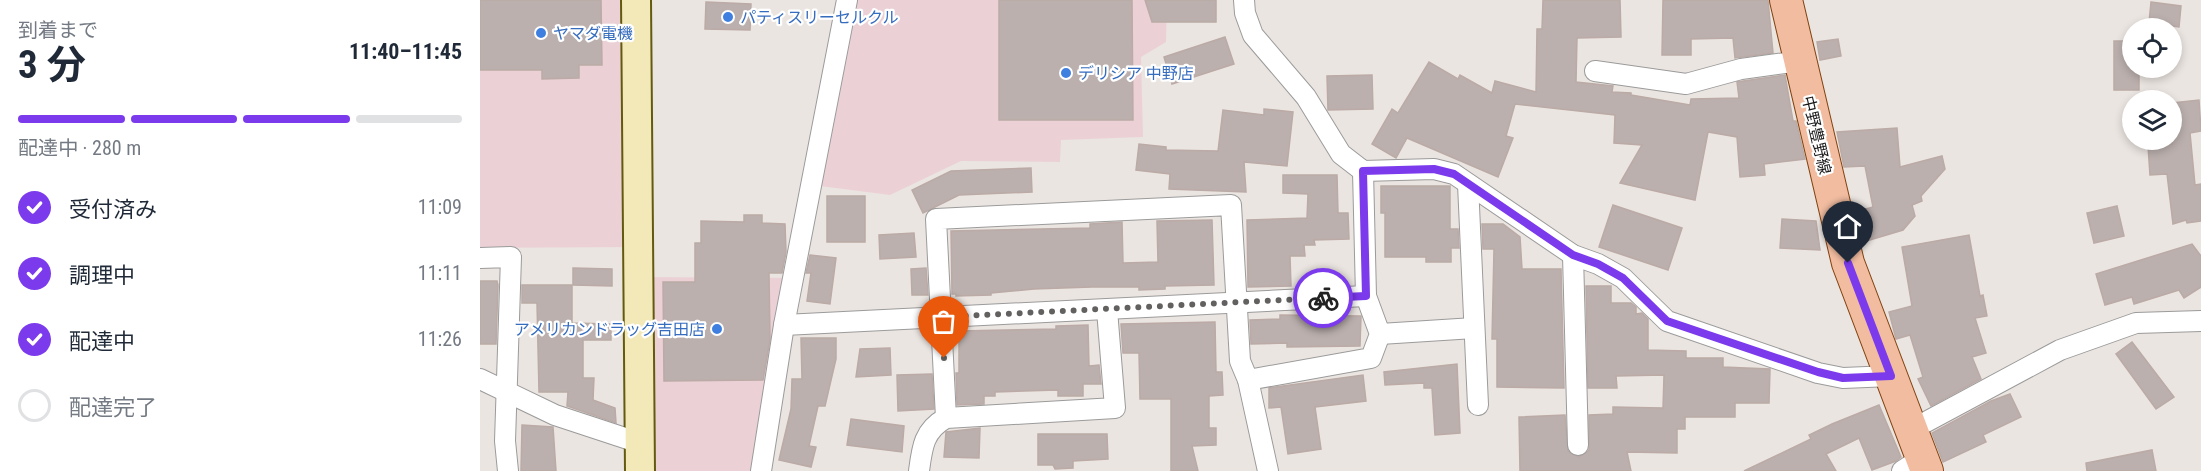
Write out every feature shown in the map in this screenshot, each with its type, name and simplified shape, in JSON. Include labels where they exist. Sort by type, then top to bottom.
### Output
[{"type":"main road","name":"中野豊野線","points":[[1786,0],[1848,263],[1891,376],[1916,458]]},
{"type":"street","points":[[636,0],[640,471]]},
{"type":"street","points":[[762,471],[784,325],[847,0]]},
{"type":"street","points":[[1244,0],[1245,13],[1253,35],[1306,97],[1341,154],[1363,171],[1434,169],[1454,174],[1573,255],[1598,264],[1623,278],[1667,321],[1818,372],[1843,378],[1891,376]]},
{"type":"street","points":[[1595,71],[1686,84],[1741,69],[1800,61]]},
{"type":"street","points":[[1248,380],[1371,358],[1380,334],[1366,296],[1363,171]]},
{"type":"street","points":[[1468,184],[1478,405]]},
{"type":"street","points":[[946,418],[936,219],[1231,205],[1240,361],[1248,380],[1268,471]]},
{"type":"street","points":[[1573,255],[1578,446]]},
{"type":"street","points":[[480,258],[511,257],[509,392],[505,441],[508,471]]},
{"type":"street","points":[[784,325],[1366,296]]},
{"type":"street","points":[[919,471],[921,450],[932,426],[946,418],[1115,408],[1107,310]]},
{"type":"street","points":[[1916,458],[2060,350],[2136,323],[2201,321]]},
{"type":"street","points":[[1380,334],[1474,328]]},
{"type":"street","points":[[480,379],[555,415],[640,443]]},
{"type":"shaded area","points":[[480,0],[636,0],[638,247],[480,248]]},
{"type":"shaded area","points":[[847,0],[1167,0],[1166,42],[1141,57],[1143,137],[1061,140],[1060,162],[961,161],[890,195],[812,185]]},
{"type":"shaded area","points":[[638,277],[794,278],[761,471],[640,471]]},
{"type":"building","name":"ヤマダ電機","points":[[480,0],[601,0],[602,65],[579,65],[579,78],[542,79],[542,70],[480,70]]},
{"type":"building","name":"デリシア 中野店","points":[[999,0],[1132,0],[1133,120],[999,120]]},
{"type":"building","points":[[1145,0],[1216,0],[1216,22],[1152,22]]},
{"type":"building","points":[[1543,0],[1620,0],[1621,37],[1577,38],[1576,82],[1613,86],[1612,92],[1631,93],[1631,95],[1690,105],[1691,99],[1739,98],[1737,82],[1785,75],[1793,121],[1796,121],[1805,159],[1764,164],[1765,175],[1740,177],[1737,137],[1708,132],[1695,200],[1620,183],[1642,145],[1614,143],[1615,115],[1515,104],[1506,136],[1513,138],[1498,177],[1407,138],[1396,158],[1372,144],[1392,109],[1398,113],[1429,62],[1458,79],[1460,75],[1492,93],[1495,81],[1536,92],[1537,29],[1542,29]]},
{"type":"building","points":[[1663,0],[1768,0],[1773,53],[1735,58],[1733,38],[1691,39],[1691,55],[1662,55]]},
{"type":"building","name":"パティスリーセルクル","points":[[706,2],[751,4],[750,30],[705,29]]},
{"type":"building","points":[[2151,2],[2181,6],[2180,18],[2149,18]]},
{"type":"building","points":[[1225,37],[1234,64],[1172,84],[1164,57]]},
{"type":"building","points":[[1838,39],[1841,56],[1820,60],[1817,42]]},
{"type":"building","points":[[2114,41],[2122,41],[2122,78],[2139,78],[2139,90],[2114,90]]},
{"type":"building","points":[[1372,75],[1373,109],[1328,110],[1327,76]]},
{"type":"building","points":[[2199,100],[2201,131],[2190,133],[2195,185],[2201,184],[2201,221],[2187,223],[2186,220],[2173,224],[2167,174],[2150,175],[2148,150],[2182,150],[2182,102]]},
{"type":"building","points":[[1264,109],[1293,112],[1287,166],[1244,162],[1246,192],[1169,189],[1170,174],[1136,170],[1139,144],[1166,147],[1166,150],[1218,151],[1223,110],[1264,115]]},
{"type":"building","points":[[1897,128],[1900,167],[1942,156],[1945,169],[1921,196],[1922,201],[1912,205],[1915,216],[1903,230],[1863,242],[1855,212],[1873,207],[1865,166],[1844,167],[1837,132]]},
{"type":"building","points":[[1031,168],[1032,192],[959,195],[923,213],[912,190],[951,171]]},
{"type":"building","points":[[1283,175],[1337,175],[1338,213],[1348,213],[1349,239],[1314,240],[1315,245],[1304,245],[1305,256],[1290,256],[1291,286],[1248,287],[1247,220],[1307,218],[1308,194],[1283,193]]},
{"type":"building","points":[[1381,186],[1450,186],[1450,229],[1458,229],[1459,248],[1451,248],[1451,262],[1426,262],[1426,257],[1385,257],[1385,213],[1381,213]]},
{"type":"building","points":[[827,196],[865,196],[865,242],[827,242]]},
{"type":"building","points":[[1613,205],[1682,228],[1668,270],[1599,247]]},
{"type":"building","points":[[2117,206],[2124,236],[2094,243],[2087,213]]},
{"type":"building","name":"アメリカンドラッグ吉田店","points":[[744,215],[762,215],[762,223],[785,224],[786,252],[782,273],[769,273],[770,339],[763,380],[664,381],[663,282],[695,282],[695,243],[701,243],[701,221],[744,222]]},
{"type":"building","points":[[1782,219],[1816,221],[1820,250],[1780,248]]},
{"type":"building","points":[[1212,220],[1214,285],[1165,286],[1165,289],[1139,290],[1139,287],[1092,287],[1034,289],[991,293],[991,295],[956,296],[952,294],[951,231],[1090,228],[1090,224],[1122,222],[1123,263],[1158,262],[1157,221]]},
{"type":"building","points":[[1482,224],[1503,224],[1520,237],[1522,269],[1561,269],[1564,388],[1497,387],[1497,339],[1492,339],[1494,249],[1483,249]]},
{"type":"building","points":[[914,233],[916,257],[880,259],[879,235]]},
{"type":"building","points":[[1969,235],[1980,296],[1983,295],[1987,316],[1975,318],[1986,353],[1972,357],[1981,379],[1931,406],[1918,379],[1923,377],[1910,335],[1896,339],[1889,312],[1912,306],[1902,247]]},
{"type":"building","points":[[2192,244],[2201,256],[2201,287],[2184,298],[2179,290],[2134,304],[2132,297],[2105,305],[2096,274]]},
{"type":"building","points":[[810,255],[836,258],[830,304],[807,301],[811,273],[806,273]]},
{"type":"building","points":[[573,268],[612,269],[612,286],[573,285]]},
{"type":"building","points":[[926,268],[928,295],[912,295],[911,269]]},
{"type":"building","points":[[480,281],[497,281],[496,344],[480,344]]},
{"type":"building","points":[[522,285],[572,285],[572,323],[611,324],[611,340],[583,340],[583,378],[594,378],[593,400],[615,408],[616,423],[567,406],[568,392],[539,392],[537,303],[522,303]]},
{"type":"building","points":[[1586,286],[1611,286],[1611,303],[1631,303],[1636,307],[1636,314],[1642,313],[1648,319],[1648,350],[1686,351],[1686,358],[1723,358],[1723,367],[1770,369],[1769,403],[1735,403],[1735,417],[1685,417],[1685,429],[1677,429],[1677,453],[1627,452],[1631,471],[1520,471],[1519,417],[1565,415],[1568,451],[1579,457],[1589,450],[1589,415],[1613,414],[1613,407],[1663,408],[1664,375],[1616,376],[1617,388],[1588,388]]},
{"type":"building","points":[[1280,315],[1361,316],[1360,346],[1287,347],[1287,343],[1251,344],[1250,320],[1280,319]]},
{"type":"building","points":[[1215,322],[1216,372],[1222,372],[1223,395],[1209,396],[1209,428],[1216,428],[1216,445],[1192,446],[1198,471],[1171,471],[1171,399],[1140,399],[1139,353],[1123,353],[1121,324]]},
{"type":"building","points":[[1088,325],[1089,366],[1099,365],[1101,384],[1083,384],[1083,396],[1058,396],[1058,390],[995,392],[995,396],[984,396],[984,404],[957,405],[956,373],[959,373],[959,331],[1056,329],[1056,326]]},
{"type":"building","points":[[801,338],[836,338],[836,359],[825,406],[818,406],[809,446],[816,447],[811,467],[779,460],[791,409],[792,379],[802,379]]},
{"type":"building","points":[[2132,342],[2174,397],[2156,409],[2116,354]]},
{"type":"building","points":[[890,348],[891,375],[856,377],[860,349]]},
{"type":"building","points":[[1457,364],[1460,433],[1435,435],[1432,388],[1424,388],[1424,383],[1385,385],[1384,372]]},
{"type":"building","points":[[932,374],[934,409],[898,411],[897,375]]},
{"type":"building","points":[[1363,375],[1366,401],[1315,407],[1321,449],[1288,454],[1281,407],[1269,408],[1269,388]]},
{"type":"building","points":[[2010,394],[2021,417],[1983,435],[1986,442],[1943,462],[1932,433],[1991,401]]},
{"type":"building","points":[[1879,405],[1901,457],[1896,461],[1872,470],[1859,438],[1826,454],[1836,471],[1744,471],[1811,439],[1809,435]]},
{"type":"building","points":[[851,419],[904,426],[902,452],[847,445]]},
{"type":"building","points":[[522,425],[553,427],[556,471],[521,471]]},
{"type":"building","points":[[980,428],[979,458],[944,457],[946,432]]},
{"type":"building","points":[[1038,434],[1107,434],[1108,459],[1073,461],[1073,468],[1055,469],[1053,465],[1038,465]]},
{"type":"building","points":[[2152,450],[2156,471],[2087,471],[2086,463]]},
{"type":"way so far","points":[[944,358],[942,317],[1323,298]]},
{"type":"place","name":"パティスリーセルクル","points":[[728,17]]},
{"type":"place","name":"ヤマダ電機","points":[[541,33]]},
{"type":"place","name":"デリシア 中野店","points":[[1066,73]]},
{"type":"place","name":"アメリカンドラッグ吉田店","points":[[717,329]]},
{"type":"route","points":[[1323,298],[1366,296],[1363,171],[1434,169],[1454,174],[1573,255],[1598,264],[1623,278],[1667,321],[1818,372],[1843,378],[1891,376],[1848,263]]}]
